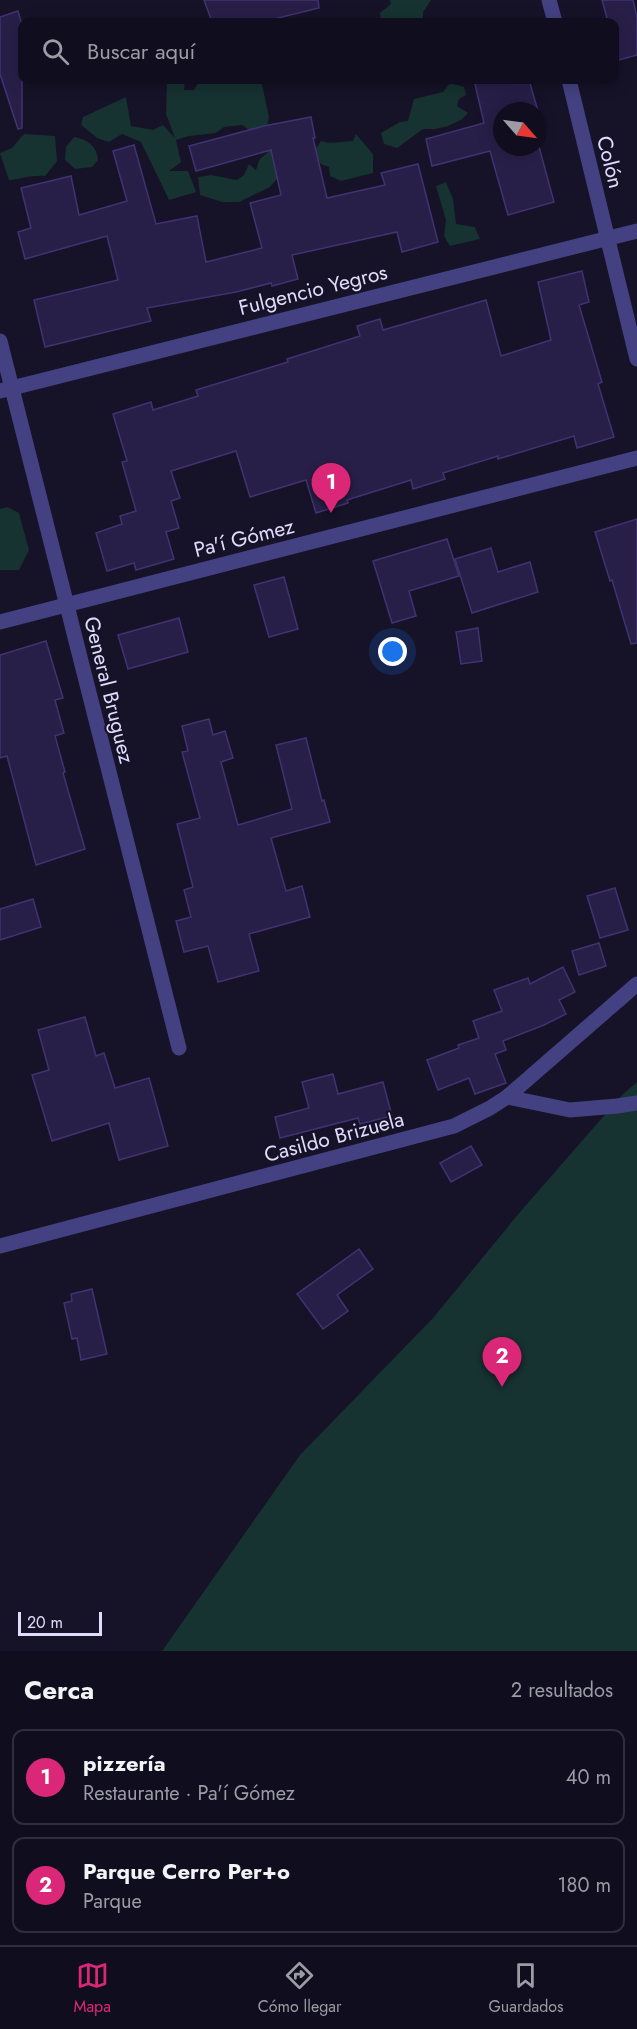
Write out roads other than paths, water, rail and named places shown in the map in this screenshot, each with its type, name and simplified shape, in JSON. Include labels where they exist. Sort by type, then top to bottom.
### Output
[{"type":"street","points":[[549,0],[554,18]]},
{"type":"street","name":"Colón","points":[[570,84],[637,359]]},
{"type":"street","name":"Fulgencio Yegros","points":[[6,389],[637,231]]},
{"type":"street","name":"General Bruguez","points":[[0,341],[6,389],[66,605],[180,1048]]},
{"type":"street","name":"Pa'í Gómez","points":[[0,622],[637,458]]},
{"type":"street","name":"Casildo Brizuela","points":[[0,1246],[454,1126],[507,1097],[637,984]]},
{"type":"street","points":[[507,1097],[570,1110],[637,1103]]},
{"type":"place","name":"pizzería","points":[[331,513]]},
{"type":"place","name":"Parque Cerro Per+o","points":[[502,1387]]}]
